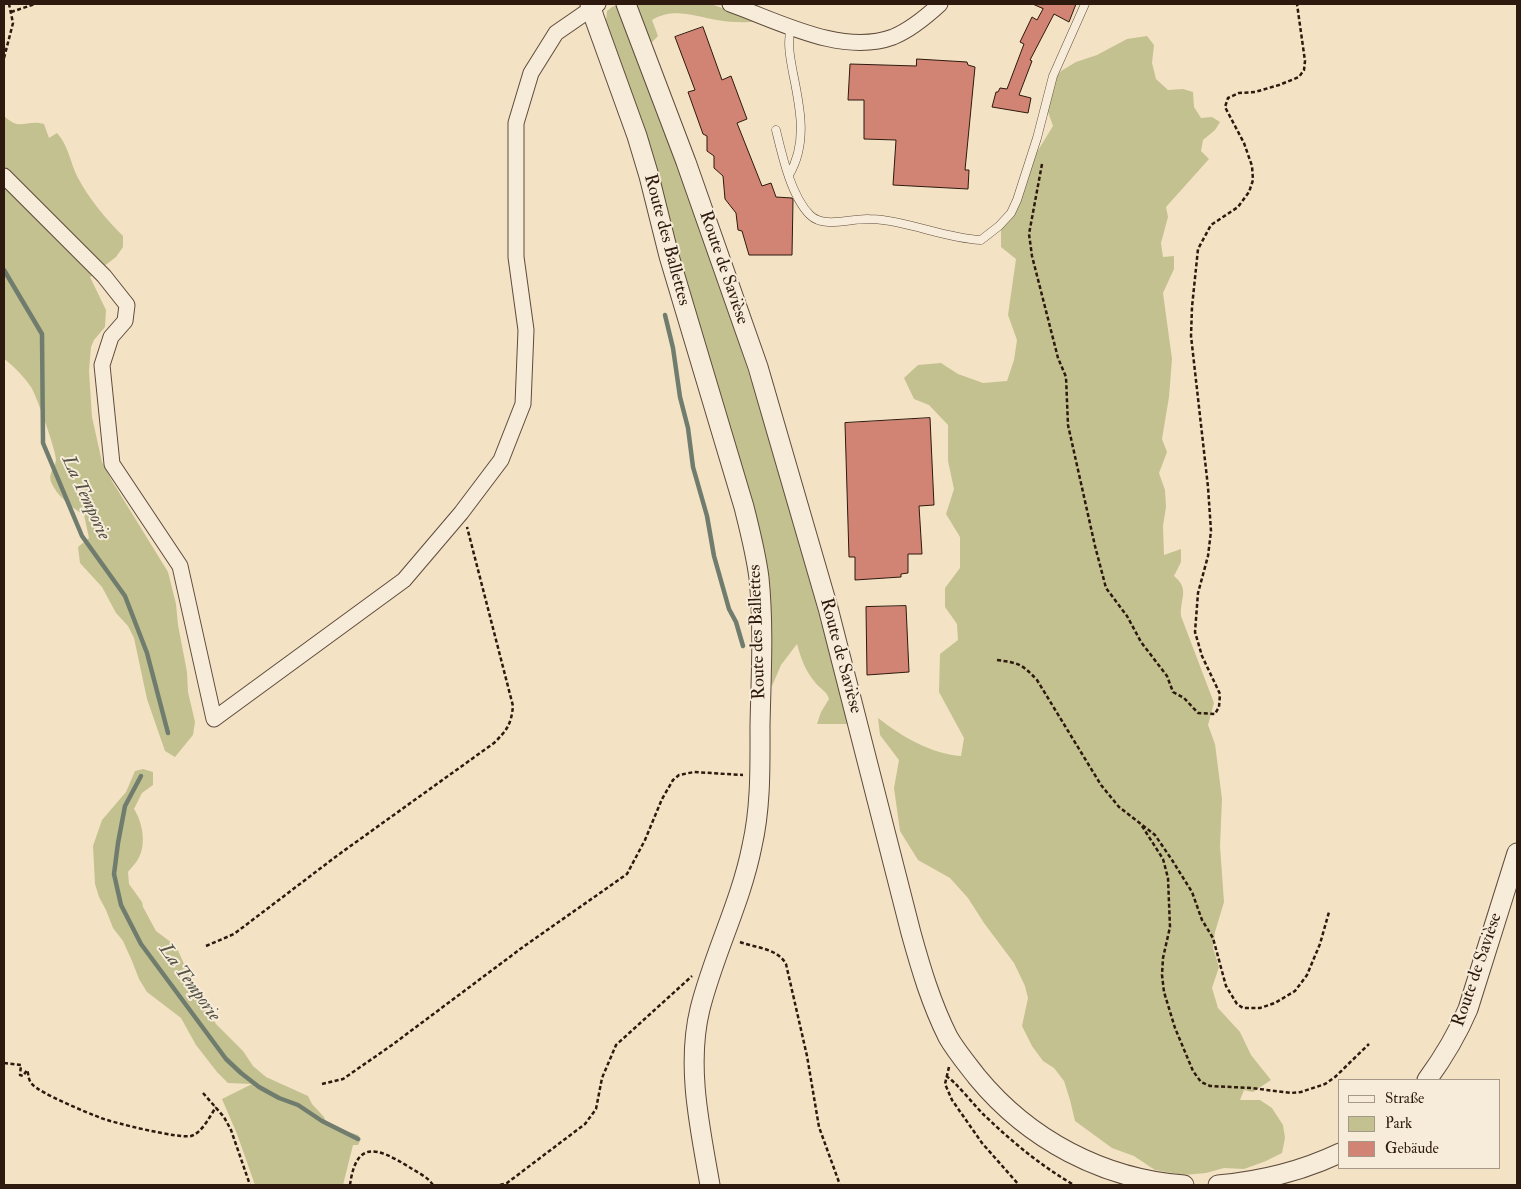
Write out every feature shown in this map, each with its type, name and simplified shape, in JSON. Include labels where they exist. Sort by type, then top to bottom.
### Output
[{"type":"street","name":"Route de Savièse","points":[[626,4],[686,162],[758,367],[828,608],[922,973],[934,1007],[949,1038],[983,1084],[1024,1123],[1049,1141],[1107,1170],[1160,1183],[1184,1185]]},
{"type":"street","points":[[730,4],[837,41],[857,43],[893,37],[940,4]]},
{"type":"street","points":[[4,176],[104,276],[126,305],[124,321],[111,337],[102,365],[112,464],[180,566],[214,719],[404,580],[463,511],[500,460],[523,404],[526,330],[516,257],[516,123],[531,73],[556,33],[593,5]]},
{"type":"street","name":"Route des Ballettes","points":[[593,5],[649,176],[669,256],[751,534],[759,579],[761,614],[758,811],[752,847],[740,892],[700,1009],[694,1053],[696,1089],[710,1185]]},
{"type":"street","name":"Route de Savièse","points":[[1428,1079],[1460,1028],[1471,1001],[1517,853]]},
{"type":"street","points":[[1218,1185],[1277,1177],[1306,1168],[1338,1154]]},
{"type":"lane","points":[[776,130],[789,176],[803,206],[811,216],[829,222],[878,219],[949,236],[981,240],[999,226],[1011,212],[1037,138],[1053,76],[1085,4]]},
{"type":"lane","points":[[789,176],[795,165],[802,129],[788,38],[791,26]]},
{"type":"path","points":[[4,58],[12,23],[9,4]]},
{"type":"path","points":[[11,12],[35,4]]},
{"type":"path","points":[[1043,158],[1029,234],[1032,256],[1058,358],[1066,377],[1068,425],[1076,469],[1106,588],[1127,616],[1141,642],[1167,676],[1173,692],[1184,698],[1198,713],[1215,714],[1219,707],[1220,694],[1202,656],[1195,632],[1198,593],[1208,556],[1211,531],[1191,336],[1195,271],[1198,249],[1210,225],[1238,207],[1249,192],[1253,180],[1252,166],[1244,143],[1225,107],[1228,98],[1239,93],[1255,92],[1279,85],[1299,77],[1304,70],[1305,61],[1297,4]]},
{"type":"path","points":[[206,946],[234,934],[338,855],[494,742],[507,730],[512,719],[513,706],[463,511]]},
{"type":"path","points":[[997,660],[1014,662],[1024,666],[1037,680],[1101,785],[1119,807],[1155,835],[1165,848],[1192,892],[1202,920],[1213,938],[1226,986],[1237,1004],[1244,1008],[1260,1008],[1275,1003],[1295,991],[1307,975],[1320,944],[1329,912]]},
{"type":"path","points":[[322,1084],[343,1078],[392,1045],[524,947],[627,874],[645,840],[662,799],[673,780],[679,775],[694,772],[759,775]]},
{"type":"path","points":[[1142,824],[1162,859],[1168,878],[1170,928],[1163,958],[1164,992],[1175,1028],[1193,1070],[1201,1082],[1210,1086],[1251,1088],[1291,1093],[1301,1092],[1335,1077],[1369,1044]]},
{"type":"path","points":[[724,937],[771,951],[782,958],[786,964],[805,1048],[818,1127],[840,1185]]},
{"type":"path","points":[[500,1185],[507,1183],[584,1124],[596,1109],[602,1078],[616,1045],[691,976],[699,971],[712,971]]},
{"type":"path","points":[[960,1055],[950,1065],[946,1076],[946,1090],[982,1143],[1019,1185]]},
{"type":"path","points":[[4,1063],[21,1065],[20,1075],[23,1076],[27,1070],[29,1081],[32,1085],[47,1094],[101,1118],[135,1127],[183,1136],[193,1136],[216,1107]]},
{"type":"path","points":[[946,1076],[1013,1142],[1044,1166],[1074,1185]]},
{"type":"path","points":[[203,1093],[224,1117],[231,1130],[250,1185]]},
{"type":"path","points":[[350,1185],[352,1168],[359,1156],[370,1150],[390,1155],[433,1185]]},
{"type":"green space","points":[[635,4],[711,4],[760,22],[727,22],[684,14],[668,14],[652,20],[658,36],[651,43]]},
{"type":"green space","points":[[618,5],[691,202],[742,352],[782,482],[849,724],[817,724],[821,712],[829,699],[827,694],[808,673],[797,644],[781,665],[772,686],[765,580],[608,31],[607,11]]},
{"type":"green space","points":[[1147,36],[1154,45],[1152,63],[1156,79],[1168,90],[1183,89],[1193,92],[1194,107],[1201,118],[1212,117],[1220,122],[1215,130],[1203,140],[1201,151],[1209,159],[1166,207],[1168,217],[1161,243],[1163,257],[1174,256],[1174,269],[1163,293],[1172,359],[1169,397],[1162,439],[1167,452],[1159,473],[1165,490],[1164,555],[1181,549],[1181,562],[1174,576],[1182,585],[1183,590],[1181,616],[1214,703],[1208,725],[1215,744],[1222,799],[1220,846],[1224,902],[1215,932],[1213,948],[1219,967],[1212,988],[1218,1008],[1240,1032],[1251,1055],[1271,1080],[1253,1092],[1244,1090],[1240,1100],[1260,1100],[1272,1108],[1283,1125],[1285,1138],[1282,1153],[1266,1161],[1244,1169],[1224,1168],[1206,1173],[1184,1175],[1155,1170],[1134,1156],[1112,1148],[1075,1121],[1064,1081],[1054,1068],[1043,1061],[1032,1046],[1022,1026],[1028,998],[1025,986],[1014,963],[968,898],[950,878],[918,860],[900,831],[894,788],[899,760],[880,735],[878,718],[917,743],[939,752],[961,756],[964,738],[939,692],[940,654],[958,640],[957,624],[945,607],[945,588],[960,568],[960,537],[946,514],[954,489],[948,461],[948,425],[929,405],[914,399],[904,378],[918,365],[941,363],[958,374],[983,383],[1007,381],[1014,360],[1017,340],[1008,315],[1016,259],[1001,247],[1001,227],[1023,175],[1053,126],[1047,109],[1048,89],[1061,71],[1076,62],[1097,55],[1127,39]]},
{"type":"green space","points":[[4,116],[10,121],[19,124],[44,124],[49,138],[57,133],[67,149],[75,172],[87,194],[123,236],[123,247],[116,257],[90,277],[106,310],[105,327],[94,340],[91,347],[89,371],[92,417],[102,462],[168,572],[176,604],[187,672],[188,692],[195,722],[193,735],[175,757],[165,751],[147,699],[134,638],[128,626],[116,613],[102,587],[80,563],[78,547],[89,538],[84,515],[65,501],[51,482],[50,476],[56,460],[46,423],[34,392],[22,376],[4,359]]},
{"type":"green space","points":[[143,769],[153,772],[153,785],[142,793],[134,809],[141,825],[143,844],[139,857],[128,872],[129,884],[142,902],[156,931],[176,946],[197,993],[216,1024],[243,1051],[253,1066],[266,1077],[308,1096],[312,1104],[324,1117],[327,1125],[358,1135],[361,1139],[358,1145],[353,1145],[343,1185],[255,1185],[222,1099],[252,1084],[228,1083],[217,1072],[196,1045],[181,1018],[147,992],[139,979],[123,941],[113,928],[95,884],[93,846],[102,820],[126,792],[135,771]]},
{"type":"building","points":[[1033,4],[1076,4],[1069,22],[1054,14],[1030,60],[1032,61],[1019,95],[1031,98],[1028,113],[992,107],[996,92],[1000,88],[1007,89],[1024,44],[1020,42],[1032,17],[1037,20],[1043,9]]},
{"type":"building","points":[[703,27],[722,80],[731,76],[747,119],[737,123],[762,186],[771,183],[776,197],[792,198],[793,200],[792,255],[749,255],[742,231],[738,230],[736,213],[725,199],[723,176],[714,168],[714,156],[707,151],[707,136],[703,134],[688,92],[695,90],[675,37]]},
{"type":"building","points":[[917,59],[967,62],[968,65],[975,67],[965,170],[969,170],[968,189],[893,185],[896,140],[864,139],[864,100],[848,100],[850,64],[916,66]]},
{"type":"building","points":[[930,418],[934,505],[919,506],[922,554],[908,554],[908,573],[901,574],[901,577],[855,580],[855,557],[849,557],[845,423]]},
{"type":"building","points":[[906,606],[909,672],[867,675],[866,607]]},
{"type":"waterway","name":"La Temporie","points":[[4,270],[42,334],[43,443],[82,536],[125,596],[147,653],[168,733]]},
{"type":"waterway","points":[[665,315],[673,348],[680,397],[688,428],[693,467],[707,516],[714,556],[729,609],[736,622],[743,646]]},
{"type":"waterway","name":"La Temporie","points":[[141,776],[125,806],[114,874],[121,905],[141,944],[226,1059],[241,1073],[259,1087],[279,1098],[298,1105],[322,1121],[358,1139]]}]
